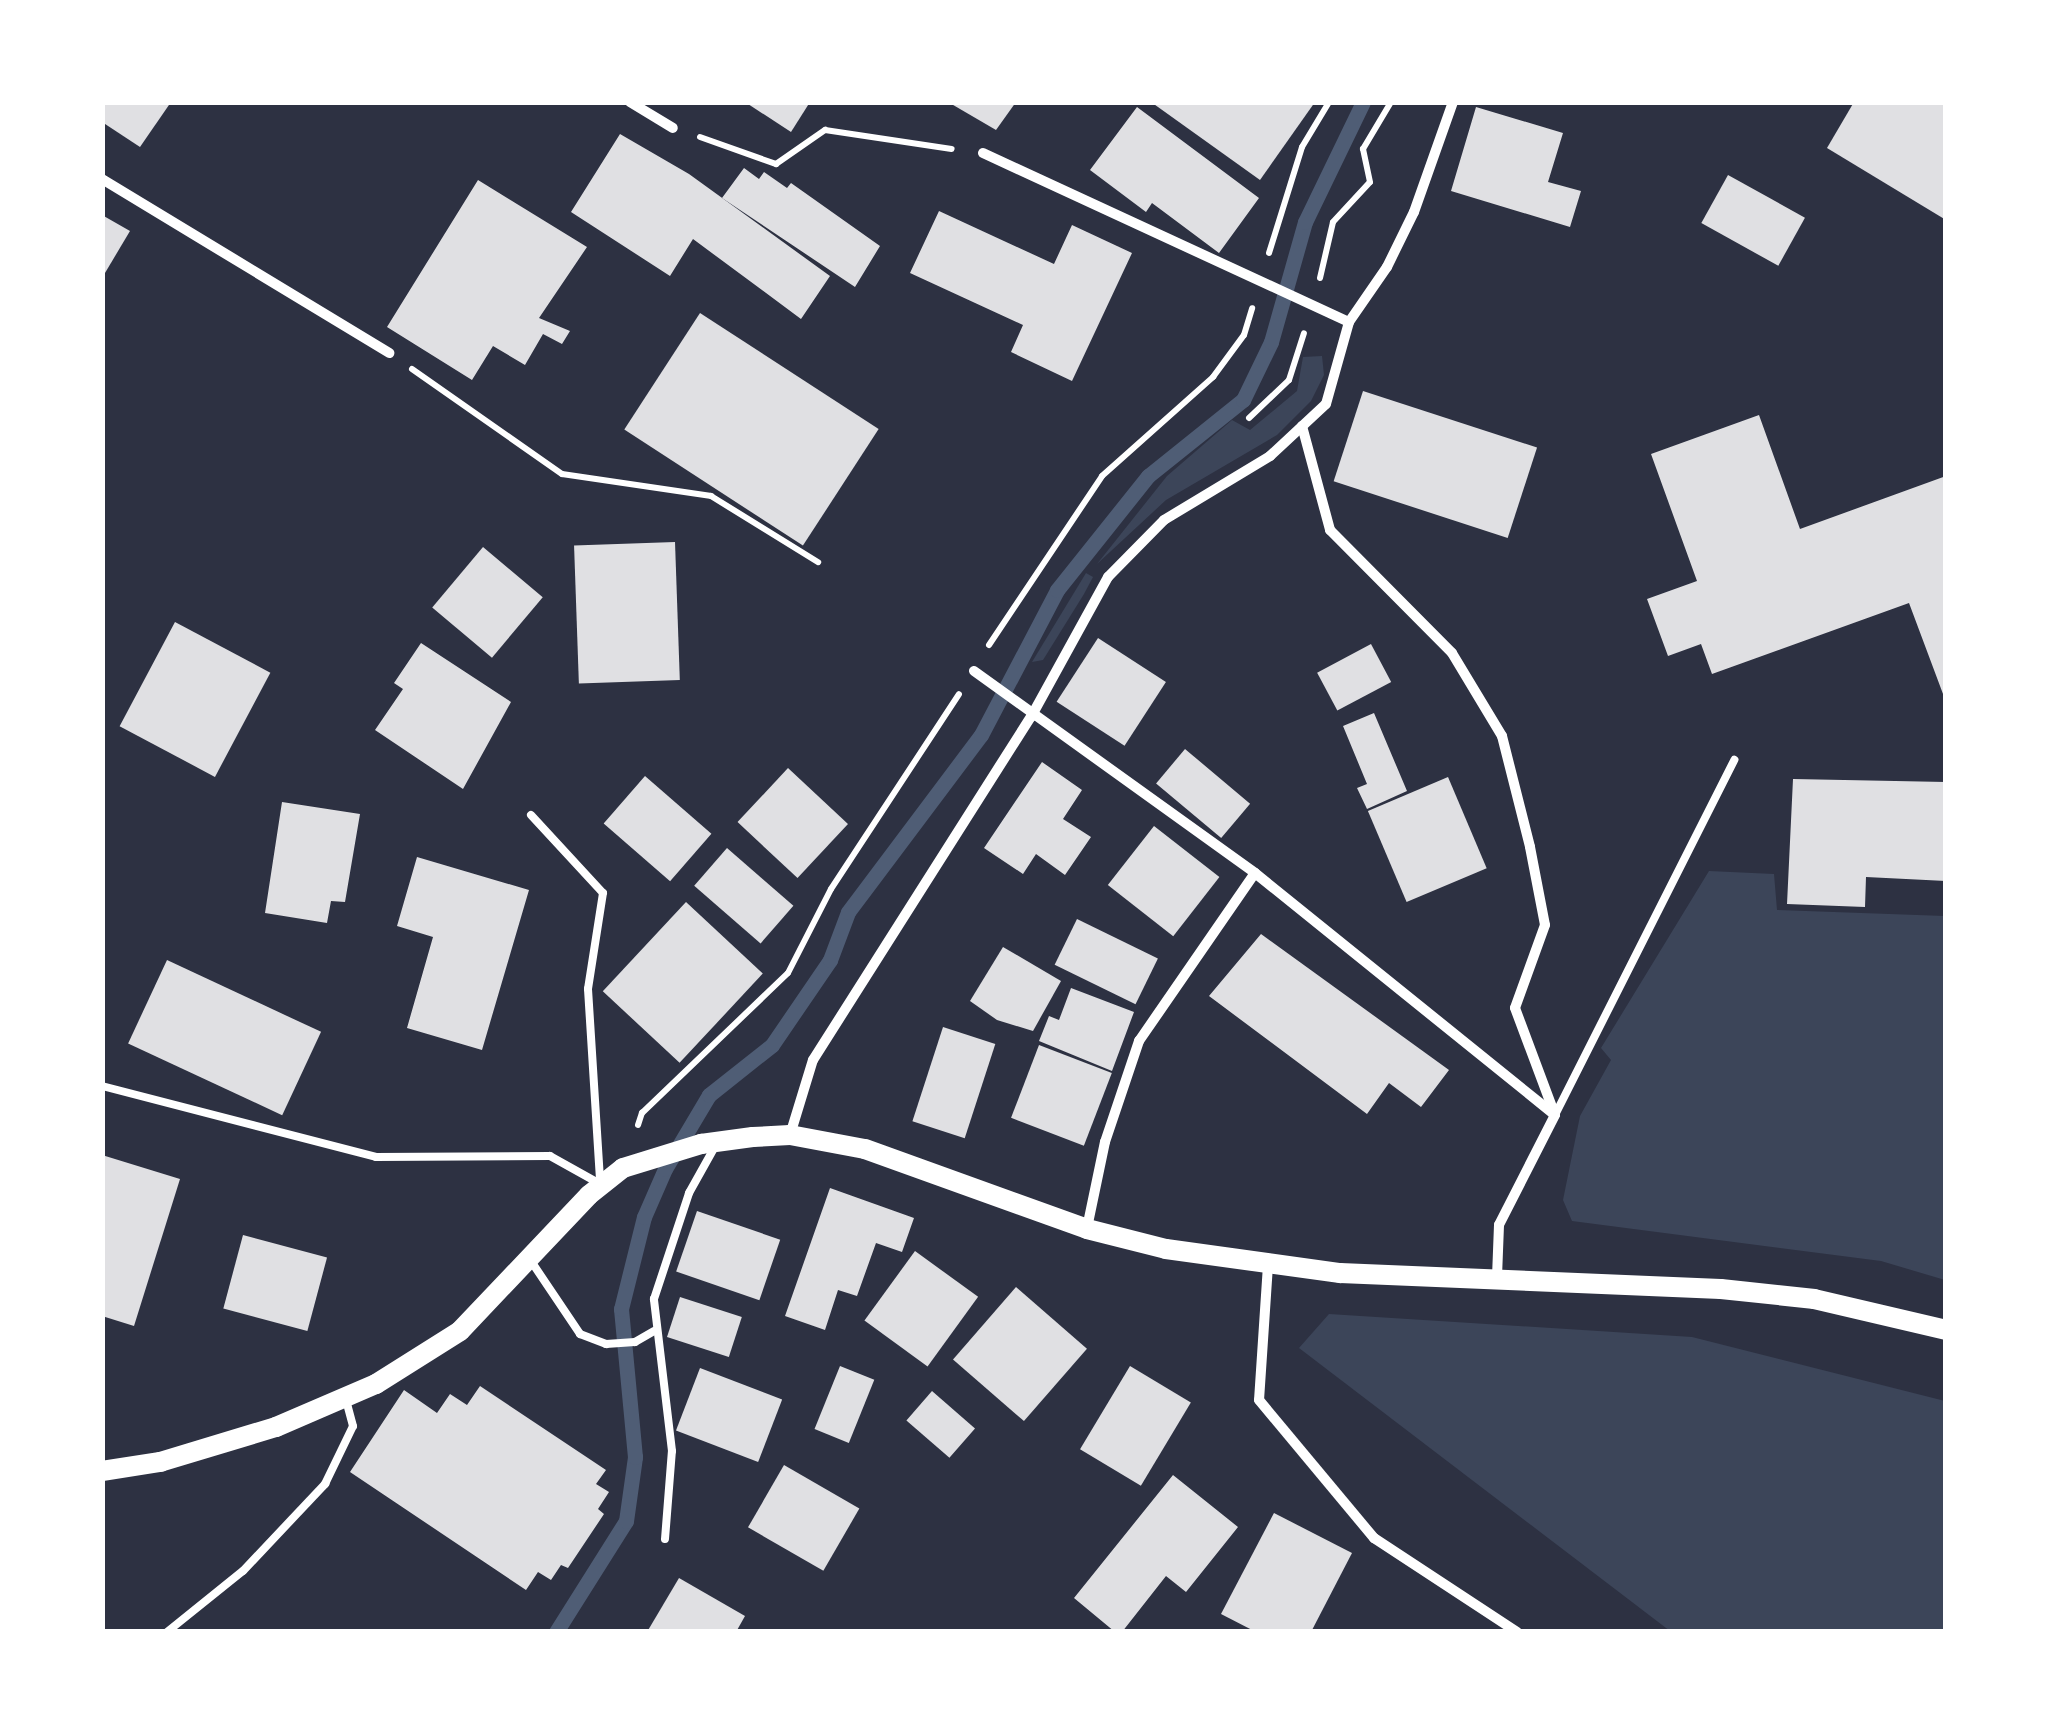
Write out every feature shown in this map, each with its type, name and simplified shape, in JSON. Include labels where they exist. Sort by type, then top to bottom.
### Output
[{"type":"main road","points":[[102,1471],[160,1462],[346,1400],[460,1332],[600,1184],[642,1160],[710,1143],[790,1135],[865,1148],[1086,1229],[1268,1265],[1814,1299],[1946,1330]]},
{"type":"street","points":[[630,102],[674,128]]},
{"type":"street","points":[[790,1135],[814,1060],[1030,717],[1108,578],[1164,520],[1270,456],[1326,404],[1349,322],[1387,267],[1414,212],[1449,104]]},
{"type":"street","points":[[982,153],[1272,291],[1349,322]]},
{"type":"street","points":[[102,179],[389,352]]},
{"type":"street","points":[[1302,426],[1330,530],[1452,653],[1502,736],[1545,924],[1515,1008],[1555,1115],[1499,1224],[1497,1278]]},
{"type":"street","points":[[974,672],[1030,717],[1255,873],[1555,1115]]},
{"type":"street","points":[[1086,1229],[1105,1142],[1140,1041],[1255,873]]},
{"type":"street","points":[[1268,1265],[1259,1400],[1374,1538],[1517,1632]]},
{"type":"lane","points":[[1555,1115],[1734,760]]},
{"type":"lane","points":[[531,815],[603,893],[588,989],[600,1184]]},
{"type":"lane","points":[[102,1086],[376,1157],[550,1156],[600,1184]]},
{"type":"lane","points":[[666,1539],[672,1451],[654,1332],[666,1256],[710,1143]]},
{"type":"lane","points":[[531,1261],[580,1334],[606,1344],[636,1342],[654,1332]]},
{"type":"lane","points":[[167,1632],[243,1571],[325,1484],[353,1426],[346,1400]]},
{"type":"path","points":[[1249,418],[1289,380],[1313,306],[1333,222],[1370,182],[1363,149],[1391,102]]},
{"type":"path","points":[[674,128],[776,164],[825,130],[982,153]]},
{"type":"path","points":[[389,352],[562,474],[712,496],[818,562]]},
{"type":"shaded area","points":[[1322,356],[1324,375],[1311,401],[1277,435],[1166,500],[1097,564],[1167,476],[1232,420],[1250,430],[1297,391],[1303,357]]},
{"type":"shaded area","points":[[1086,573],[1093,577],[1084,594],[1043,660],[1032,662]]},
{"type":"shaded area","points":[[1709,871],[1774,874],[1777,910],[1945,916],[1945,1280],[1881,1261],[1572,1221],[1563,1200],[1580,1116],[1611,1060],[1601,1048]]},
{"type":"shaded area","points":[[1329,1314],[1692,1337],[1945,1401],[1945,1631],[1670,1631],[1299,1348]]},
{"type":"building","points":[[102,102],[171,102],[140,147],[102,122]]},
{"type":"building","points":[[745,102],[810,102],[791,132]]},
{"type":"building","points":[[948,102],[1016,102],[996,130]]},
{"type":"building","points":[[1151,102],[1315,102],[1260,180]]},
{"type":"building","points":[[1854,102],[1946,102],[1946,220],[1827,148]]},
{"type":"building","points":[[1137,107],[1259,198],[1219,253],[1152,203],[1146,212],[1090,170]]},
{"type":"building","points":[[1476,107],[1563,133],[1548,182],[1581,191],[1570,227],[1451,191]]},
{"type":"building","points":[[620,134],[689,174],[830,276],[801,319],[693,239],[670,276],[571,212]]},
{"type":"building","points":[[744,168],[759,179],[764,172],[787,188],[791,183],[880,246],[855,287],[722,198]]},
{"type":"building","points":[[1728,175],[1805,218],[1778,266],[1701,223]]},
{"type":"building","points":[[478,180],[587,247],[539,318],[570,331],[562,344],[543,334],[525,365],[493,346],[472,380],[387,327]]},
{"type":"building","points":[[939,211],[1054,264],[1072,225],[1132,253],[1072,381],[1011,352],[1023,325],[910,273]]},
{"type":"building","points":[[102,215],[130,231],[102,278]]},
{"type":"building","points":[[700,313],[879,429],[803,546],[624,430]]},
{"type":"building","points":[[1363,391],[1537,448],[1508,538],[1334,481]]},
{"type":"building","points":[[1759,415],[1800,529],[1946,476],[1946,702],[1909,603],[1712,674],[1701,644],[1668,656],[1647,599],[1697,581],[1651,454]]},
{"type":"building","points":[[675,542],[680,680],[579,683],[574,546]]},
{"type":"building","points":[[483,547],[543,597],[492,658],[432,608]]},
{"type":"building","points":[[175,622],[270,673],[215,777],[120,726]]},
{"type":"building","points":[[1098,638],[1166,682],[1125,746],[1057,702]]},
{"type":"building","points":[[421,643],[511,702],[463,789],[375,730],[403,689],[394,683]]},
{"type":"building","points":[[1371,644],[1391,682],[1337,711],[1317,673]]},
{"type":"building","points":[[1374,713],[1407,791],[1367,809],[1357,788],[1367,784],[1343,726]]},
{"type":"building","points":[[1185,749],[1250,804],[1221,838],[1156,783]]},
{"type":"building","points":[[1042,762],[1082,790],[1063,819],[1091,837],[1065,875],[1036,854],[1023,874],[984,848]]},
{"type":"building","points":[[788,768],[848,824],[798,878],[738,822]]},
{"type":"building","points":[[645,776],[711,834],[670,881],[604,824]]},
{"type":"building","points":[[1448,777],[1487,868],[1407,902],[1368,811]]},
{"type":"building","points":[[1793,779],[1946,782],[1946,881],[1866,877],[1865,907],[1787,904]]},
{"type":"building","points":[[282,802],[360,814],[345,902],[331,901],[327,923],[265,913]]},
{"type":"building","points":[[1154,826],[1219,877],[1173,936],[1108,885]]},
{"type":"building","points":[[727,848],[793,906],[761,943],[694,886]]},
{"type":"building","points":[[417,857],[529,890],[482,1050],[407,1028],[433,937],[397,926]]},
{"type":"building","points":[[686,902],[763,974],[680,1063],[603,991]]},
{"type":"building","points":[[1077,919],[1158,958],[1136,1004],[1055,965]]},
{"type":"building","points":[[1261,934],[1449,1070],[1421,1107],[1389,1083],[1367,1114],[1209,996]]},
{"type":"building","points":[[1003,947],[1061,981],[1033,1031],[997,1020],[970,1001]]},
{"type":"building","points":[[167,960],[321,1032],[282,1115],[128,1043]]},
{"type":"building","points":[[1071,988],[1134,1012],[1112,1071],[1039,1041],[1049,1016],[1059,1020]]},
{"type":"building","points":[[943,1027],[995,1044],[965,1138],[912,1121]]},
{"type":"building","points":[[1039,1045],[1112,1073],[1084,1146],[1011,1118]]},
{"type":"building","points":[[102,1155],[180,1179],[134,1326],[102,1316]]},
{"type":"building","points":[[830,1188],[914,1218],[902,1252],[876,1243],[857,1296],[838,1290],[825,1330],[785,1316]]},
{"type":"building","points":[[697,1211],[780,1240],[759,1300],[676,1272]]},
{"type":"building","points":[[243,1235],[327,1258],[307,1331],[223,1308]]},
{"type":"building","points":[[915,1251],[978,1297],[928,1366],[864,1321]]},
{"type":"building","points":[[1016,1287],[1087,1349],[1024,1421],[953,1359]]},
{"type":"building","points":[[680,1297],[742,1317],[729,1357],[667,1337]]},
{"type":"building","points":[[840,1366],[874,1380],[849,1443],[815,1429]]},
{"type":"building","points":[[1130,1366],[1191,1403],[1141,1486],[1080,1449]]},
{"type":"building","points":[[700,1368],[782,1400],[758,1462],[676,1431]]},
{"type":"building","points":[[480,1386],[606,1470],[596,1484],[609,1492],[598,1509],[604,1514],[568,1568],[561,1565],[551,1580],[538,1572],[526,1590],[350,1472],[404,1390],[437,1413],[450,1394],[467,1405]]},
{"type":"building","points":[[932,1391],[975,1428],[949,1458],[906,1420]]},
{"type":"building","points":[[784,1465],[859,1508],[823,1571],[748,1527]]},
{"type":"building","points":[[1173,1475],[1238,1527],[1186,1592],[1166,1576],[1122,1632],[1115,1632],[1074,1598]]},
{"type":"building","points":[[1274,1513],[1352,1553],[1311,1632],[1256,1632],[1221,1614]]},
{"type":"building","points":[[679,1578],[745,1616],[736,1632],[647,1632]]},
{"type":"waterway","points":[[556,1632],[626,1521],[635,1457],[621,1309],[644,1217],[665,1169],[709,1095],[772,1045],[830,960],[848,912],[981,735],[1057,590],[1148,476],[1243,400],[1271,342],[1305,222],[1363,102]]}]
